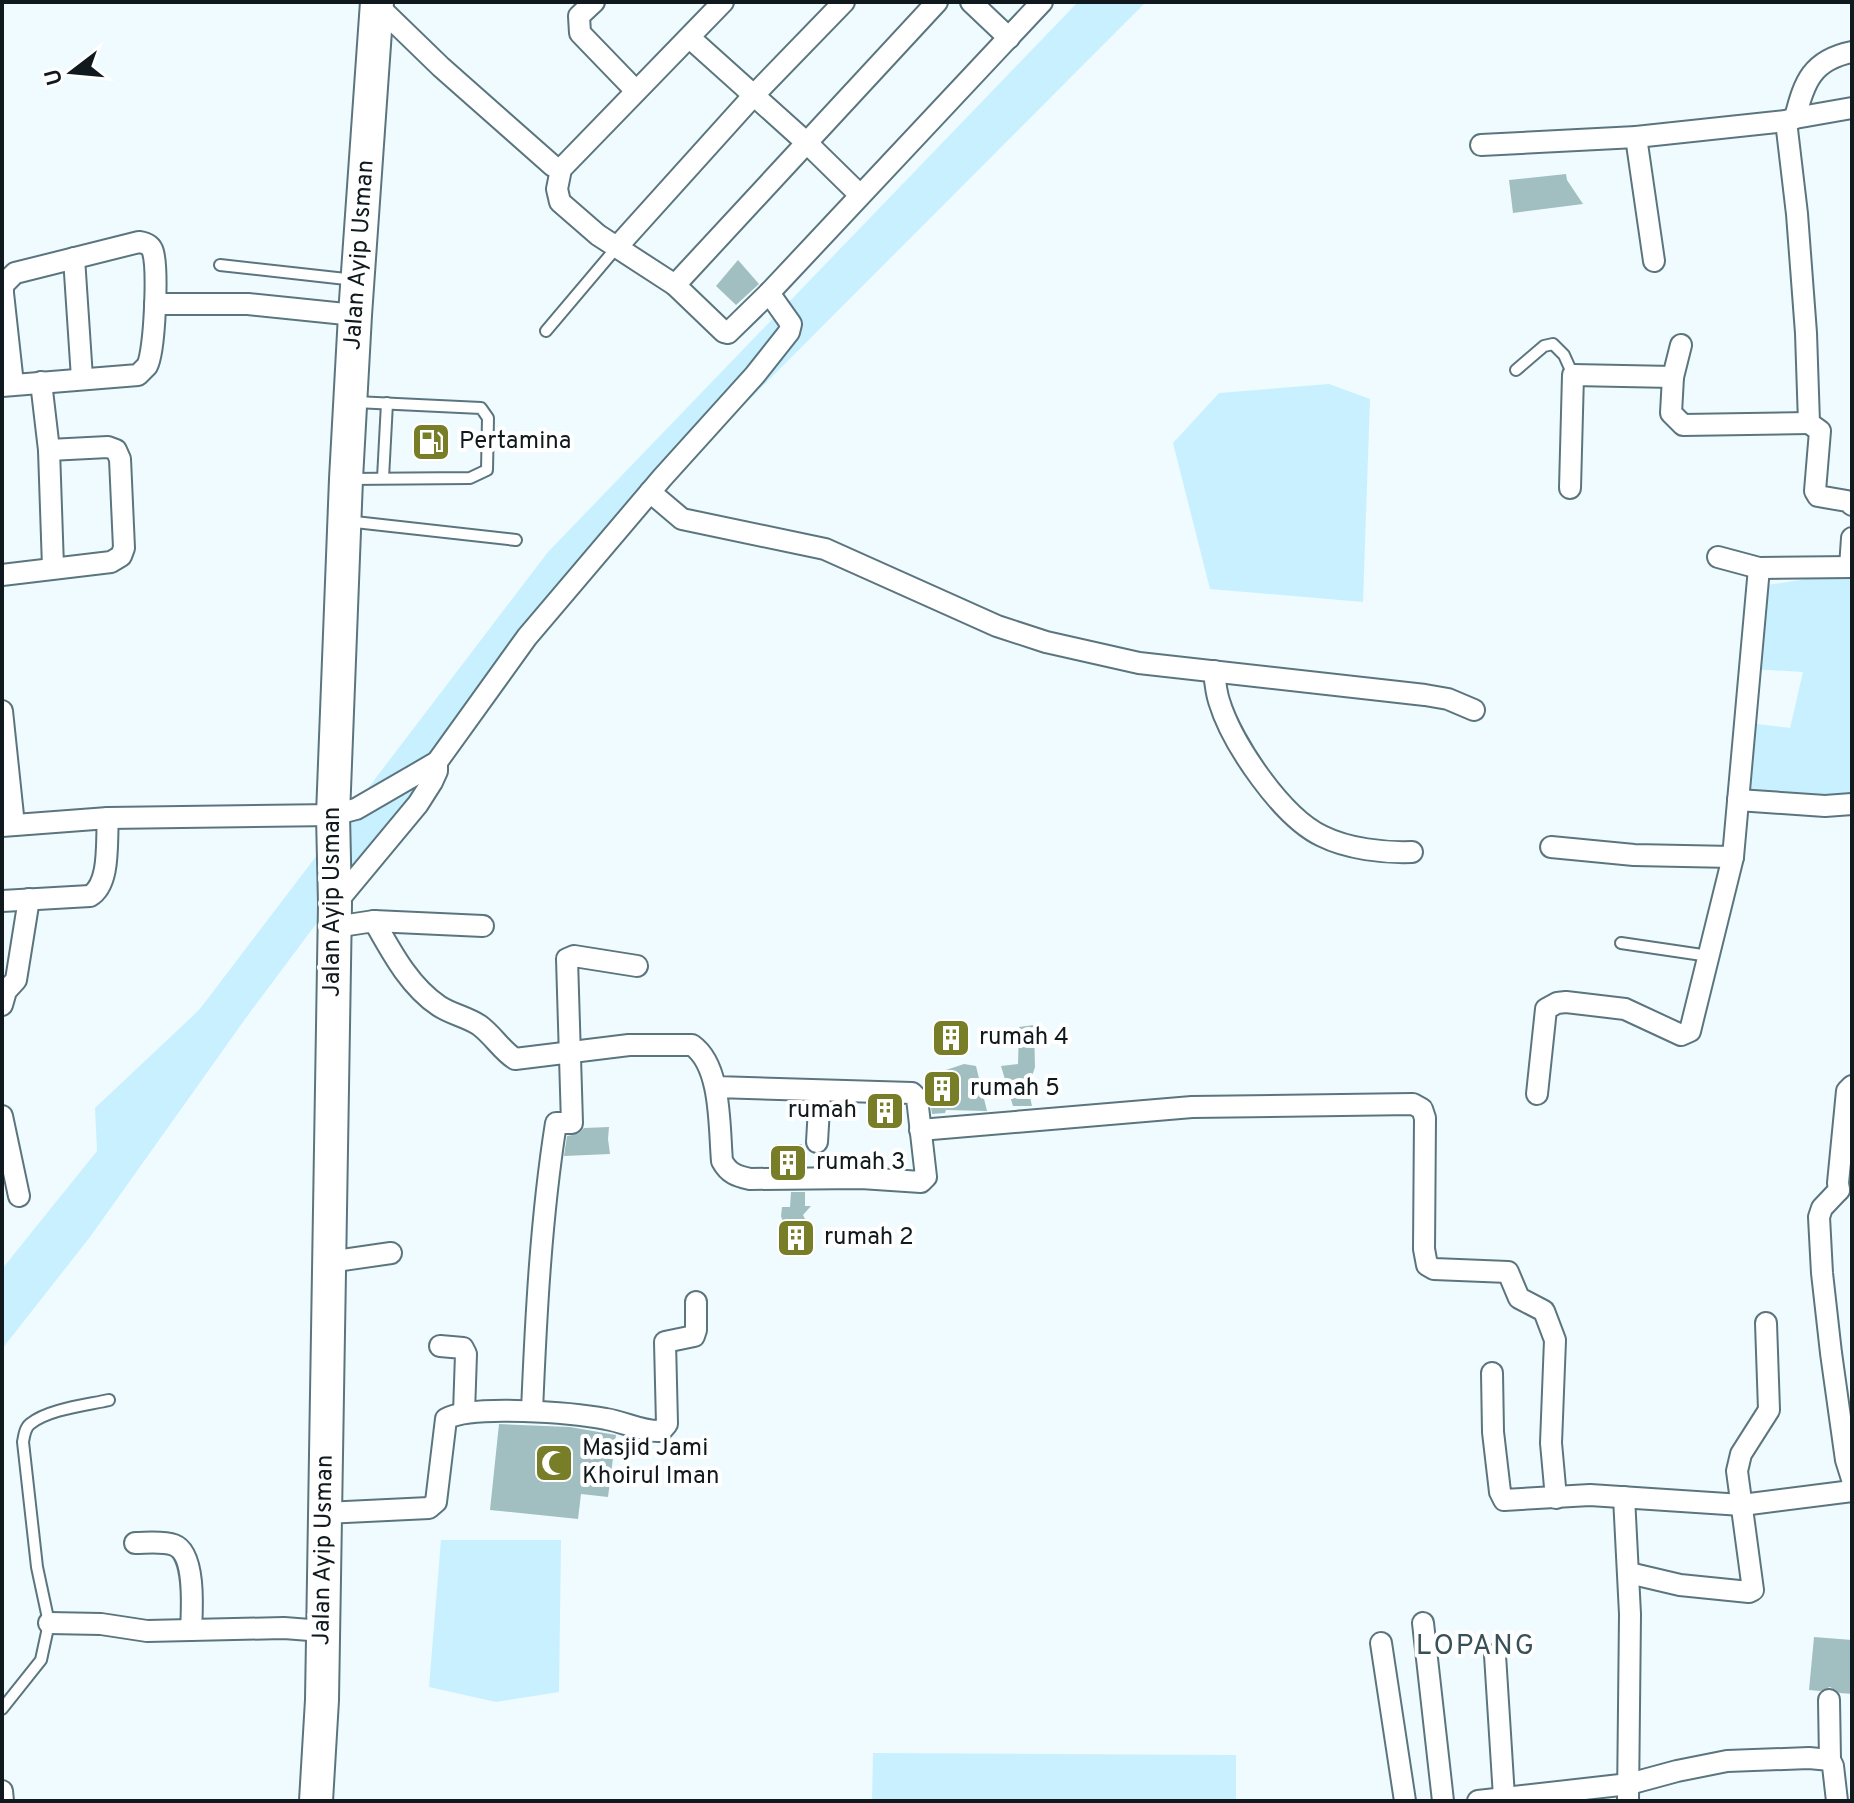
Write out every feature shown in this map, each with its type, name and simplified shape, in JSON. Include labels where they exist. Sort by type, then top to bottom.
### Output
[{"type":"main road","name":"Jalan Ayip Usman","points":[[316,1801],[323,1631],[335,916],[333,815],[350,402],[377,3]]},
{"type":"street","points":[[594,2],[579,16],[580,33],[636,91]]},
{"type":"street","points":[[723,2],[561,169],[557,189],[560,202],[598,235],[675,285],[728,333],[1042,2]]},
{"type":"street","points":[[617,247],[754,95],[844,2]]},
{"type":"street","points":[[675,285],[937,2]]},
{"type":"street","points":[[971,2],[1009,38]]},
{"type":"street","points":[[377,3],[441,67],[553,166],[561,169]]},
{"type":"street","points":[[690,38],[860,195]]},
{"type":"street","points":[[1809,423],[1804,303],[1790,120],[1816,67],[1823,61],[1852,52]]},
{"type":"street","points":[[1481,145],[1636,137],[1790,120],[1852,108]]},
{"type":"street","points":[[1636,137],[1654,261]]},
{"type":"street","points":[[139,242],[148,244],[153,251],[154,344],[147,367],[138,375],[7,385],[3,285],[15,273],[74,258],[139,242]]},
{"type":"street","points":[[74,258],[82,378]]},
{"type":"street","points":[[2,711],[8,825],[108,818],[333,815],[356,809],[377,794],[437,762],[527,637],[650,492],[755,375],[789,332],[791,324],[769,293]]},
{"type":"street","points":[[155,304],[248,304],[355,315]]},
{"type":"street","points":[[1681,345],[1673,377],[1671,413],[1683,425],[1809,423],[1820,431],[1816,494],[1852,505]]},
{"type":"street","points":[[1570,488],[1573,375],[1673,377]]},
{"type":"street","points":[[41,382],[49,450],[53,567]]},
{"type":"street","points":[[2,575],[111,562],[121,556],[124,548],[120,459],[116,450],[108,447],[49,450]]},
{"type":"street","points":[[650,492],[682,519],[825,549],[1022,636],[1139,663],[1425,695],[1448,699],[1474,710]]},
{"type":"street","points":[[1718,557],[1759,568],[1851,567],[1852,538]]},
{"type":"street","points":[[1537,1094],[1546,1009],[1550,1006],[1566,1002],[1625,1009],[1681,1035],[1690,1031],[1733,857],[1759,568]]},
{"type":"street","points":[[1214,671],[1219,702],[1233,730],[1247,757],[1284,809],[1322,836],[1381,853],[1412,852]]},
{"type":"street","points":[[437,762],[437,771],[418,804],[335,916],[483,926]]},
{"type":"street","points":[[1738,800],[1825,806],[1852,804]]},
{"type":"street","points":[[2,901],[90,896],[99,891],[103,879],[108,818]]},
{"type":"street","points":[[1551,847],[1634,855],[1733,857]]},
{"type":"street","points":[[3,996],[16,980],[29,899]]},
{"type":"street","points":[[374,921],[393,955],[417,987],[439,1006],[477,1024],[503,1052],[515,1059],[629,1045],[692,1045],[702,1055],[716,1087],[722,1161],[726,1169],[735,1175],[750,1179],[861,1178],[921,1182],[926,1177],[917,1098],[912,1093],[716,1087]]},
{"type":"street","points":[[532,1411],[545,1210],[556,1123],[572,1123],[567,959],[574,956],[637,966]]},
{"type":"street","points":[[1852,1086],[1847,1091],[1838,1183],[1846,1193],[1822,1208],[1819,1217],[1831,1353],[1846,1460],[1852,1479]]},
{"type":"street","points":[[817,1142],[820,1091]]},
{"type":"street","points":[[920,1130],[1192,1107],[1413,1104],[1422,1109],[1425,1118],[1424,1249],[1427,1265],[1434,1269],[1508,1272],[1519,1298],[1544,1311],[1550,1323],[1555,1340],[1551,1443],[1556,1498]]},
{"type":"street","points":[[2,1116],[19,1196]]},
{"type":"street","points":[[329,1262],[391,1253]]},
{"type":"street","points":[[325,1513],[429,1508],[436,1502],[446,1419],[454,1415],[532,1411],[608,1419],[650,1431],[661,1431],[667,1424],[665,1342],[694,1336],[696,1302]]},
{"type":"street","points":[[1629,1573],[1680,1585],[1749,1592],[1754,1585],[1737,1462],[1769,1410],[1766,1323]]},
{"type":"street","points":[[440,1346],[463,1348],[466,1354],[464,1413]]},
{"type":"street","points":[[1492,1373],[1493,1432],[1500,1492],[1504,1500],[1590,1495],[1742,1505],[1852,1491]]},
{"type":"street","points":[[1624,1497],[1629,1573],[1628,1792]]},
{"type":"street","points":[[135,1543],[169,1544],[181,1551],[188,1566],[192,1589],[191,1630]]},
{"type":"street","points":[[49,1623],[101,1624],[147,1631],[284,1628],[323,1631]]},
{"type":"street","points":[[1423,1623],[1443,1801]]},
{"type":"street","points":[[1381,1643],[1405,1801]]},
{"type":"street","points":[[1495,1655],[1504,1797]]},
{"type":"street","points":[[1829,1700],[1830,1760],[1837,1801]]},
{"type":"street","points":[[1478,1801],[1504,1797],[1628,1792],[1677,1771],[1727,1761],[1830,1760]]},
{"type":"street","points":[[2,1791],[3,1801]]},
{"type":"lane","points":[[546,331],[617,247]]},
{"type":"lane","points":[[220,265],[357,280]]},
{"type":"lane","points":[[1516,370],[1544,346],[1553,344],[1564,355],[1573,375]]},
{"type":"lane","points":[[346,479],[470,478],[487,470],[488,418],[481,408],[350,402]]},
{"type":"lane","points":[[383,478],[387,403]]},
{"type":"lane","points":[[344,521],[516,540]]},
{"type":"lane","points":[[1621,943],[1709,956]]},
{"type":"lane","points":[[2,1709],[41,1660],[49,1623],[37,1567],[24,1433],[30,1424],[60,1411],[109,1400]]},
{"type":"shaded area","points":[[1078,2],[1146,2],[585,564],[248,1015],[90,1237],[2,1349],[2,1269],[97,1151],[95,1108],[199,1010],[548,552]]},
{"type":"shaded area","points":[[1329,384],[1370,399],[1363,602],[1210,589],[1173,443],[1219,393]]},
{"type":"shaded area","points":[[1852,572],[1852,793],[1802,803],[1733,798],[1749,723],[1790,728],[1803,672],[1752,669],[1761,586]]},
{"type":"shaded area","points":[[441,1540],[561,1540],[559,1692],[496,1702],[429,1687]]},
{"type":"shaded area","points":[[873,1753],[1236,1755],[1236,1801],[872,1801]]},
{"type":"building","points":[[1566,174],[1583,204],[1513,213],[1509,180]]},
{"type":"building","points":[[738,260],[759,284],[736,305],[716,286]]},
{"type":"building","points":[[1034,1025],[1035,1067],[1028,1088],[1032,1106],[1013,1106],[1001,1066],[1018,1064],[1019,1027]]},
{"type":"building","name":"rumah 4","points":[[963,1026],[963,1047],[939,1047],[940,1029]]},
{"type":"building","points":[[964,1064],[976,1066],[987,1111],[946,1110],[945,1113],[932,1114],[929,1094],[931,1075]]},
{"type":"building","name":"rumah","points":[[869,1105],[902,1106],[901,1126],[868,1123]]},
{"type":"building","points":[[609,1127],[610,1154],[564,1156],[567,1136],[578,1134],[584,1128]]},
{"type":"building","name":"rumah 3","points":[[776,1144],[802,1144],[799,1156],[801,1166],[775,1166],[773,1152]]},
{"type":"building","name":"rumah 2","points":[[791,1192],[805,1192],[805,1206],[811,1206],[803,1215],[806,1221],[805,1254],[786,1254],[787,1223],[781,1216],[782,1207],[790,1207]]},
{"type":"building","name":"Masjid Jami Khoirul Iman","points":[[499,1424],[570,1427],[616,1435],[608,1497],[581,1494],[578,1519],[490,1510]]},
{"type":"building","points":[[1814,1637],[1852,1640],[1852,1694],[1840,1693],[1830,1687],[1820,1691],[1809,1690]]},
{"type":"place","name":"Pertamina","points":[[431,442]]},
{"type":"place","name":"rumah 4","points":[[951,1038]]},
{"type":"place","name":"rumah 5","points":[[942,1089]]},
{"type":"place","name":"rumah","points":[[885,1111]]},
{"type":"place","name":"rumah 3","points":[[788,1163]]},
{"type":"place","name":"rumah 2","points":[[796,1238]]},
{"type":"place","name":"Masjid Jami Khoirul Iman","points":[[554,1463]]},
{"type":"district","name":"LOPANG","points":[[1476,1647]]}]
